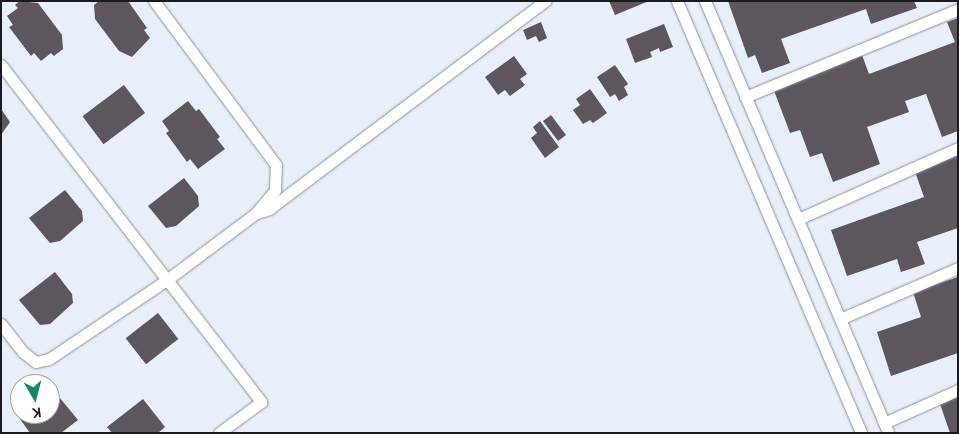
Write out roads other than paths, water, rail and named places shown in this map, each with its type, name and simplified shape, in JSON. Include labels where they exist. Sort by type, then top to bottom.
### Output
[{"type":"street","points":[[154,1],[276,166],[275,190],[256,214]]},
{"type":"street","points":[[1,324],[23,352],[36,362],[49,359],[168,279],[256,214],[269,208],[545,1]]},
{"type":"street","points":[[677,1],[861,433]]},
{"type":"street","points":[[706,1],[886,428],[958,390]]},
{"type":"street","points":[[745,97],[958,9]]},
{"type":"street","points":[[1,65],[168,279],[261,402],[219,433]]},
{"type":"street","points":[[798,219],[958,148]]},
{"type":"street","points":[[840,319],[958,268]]}]
